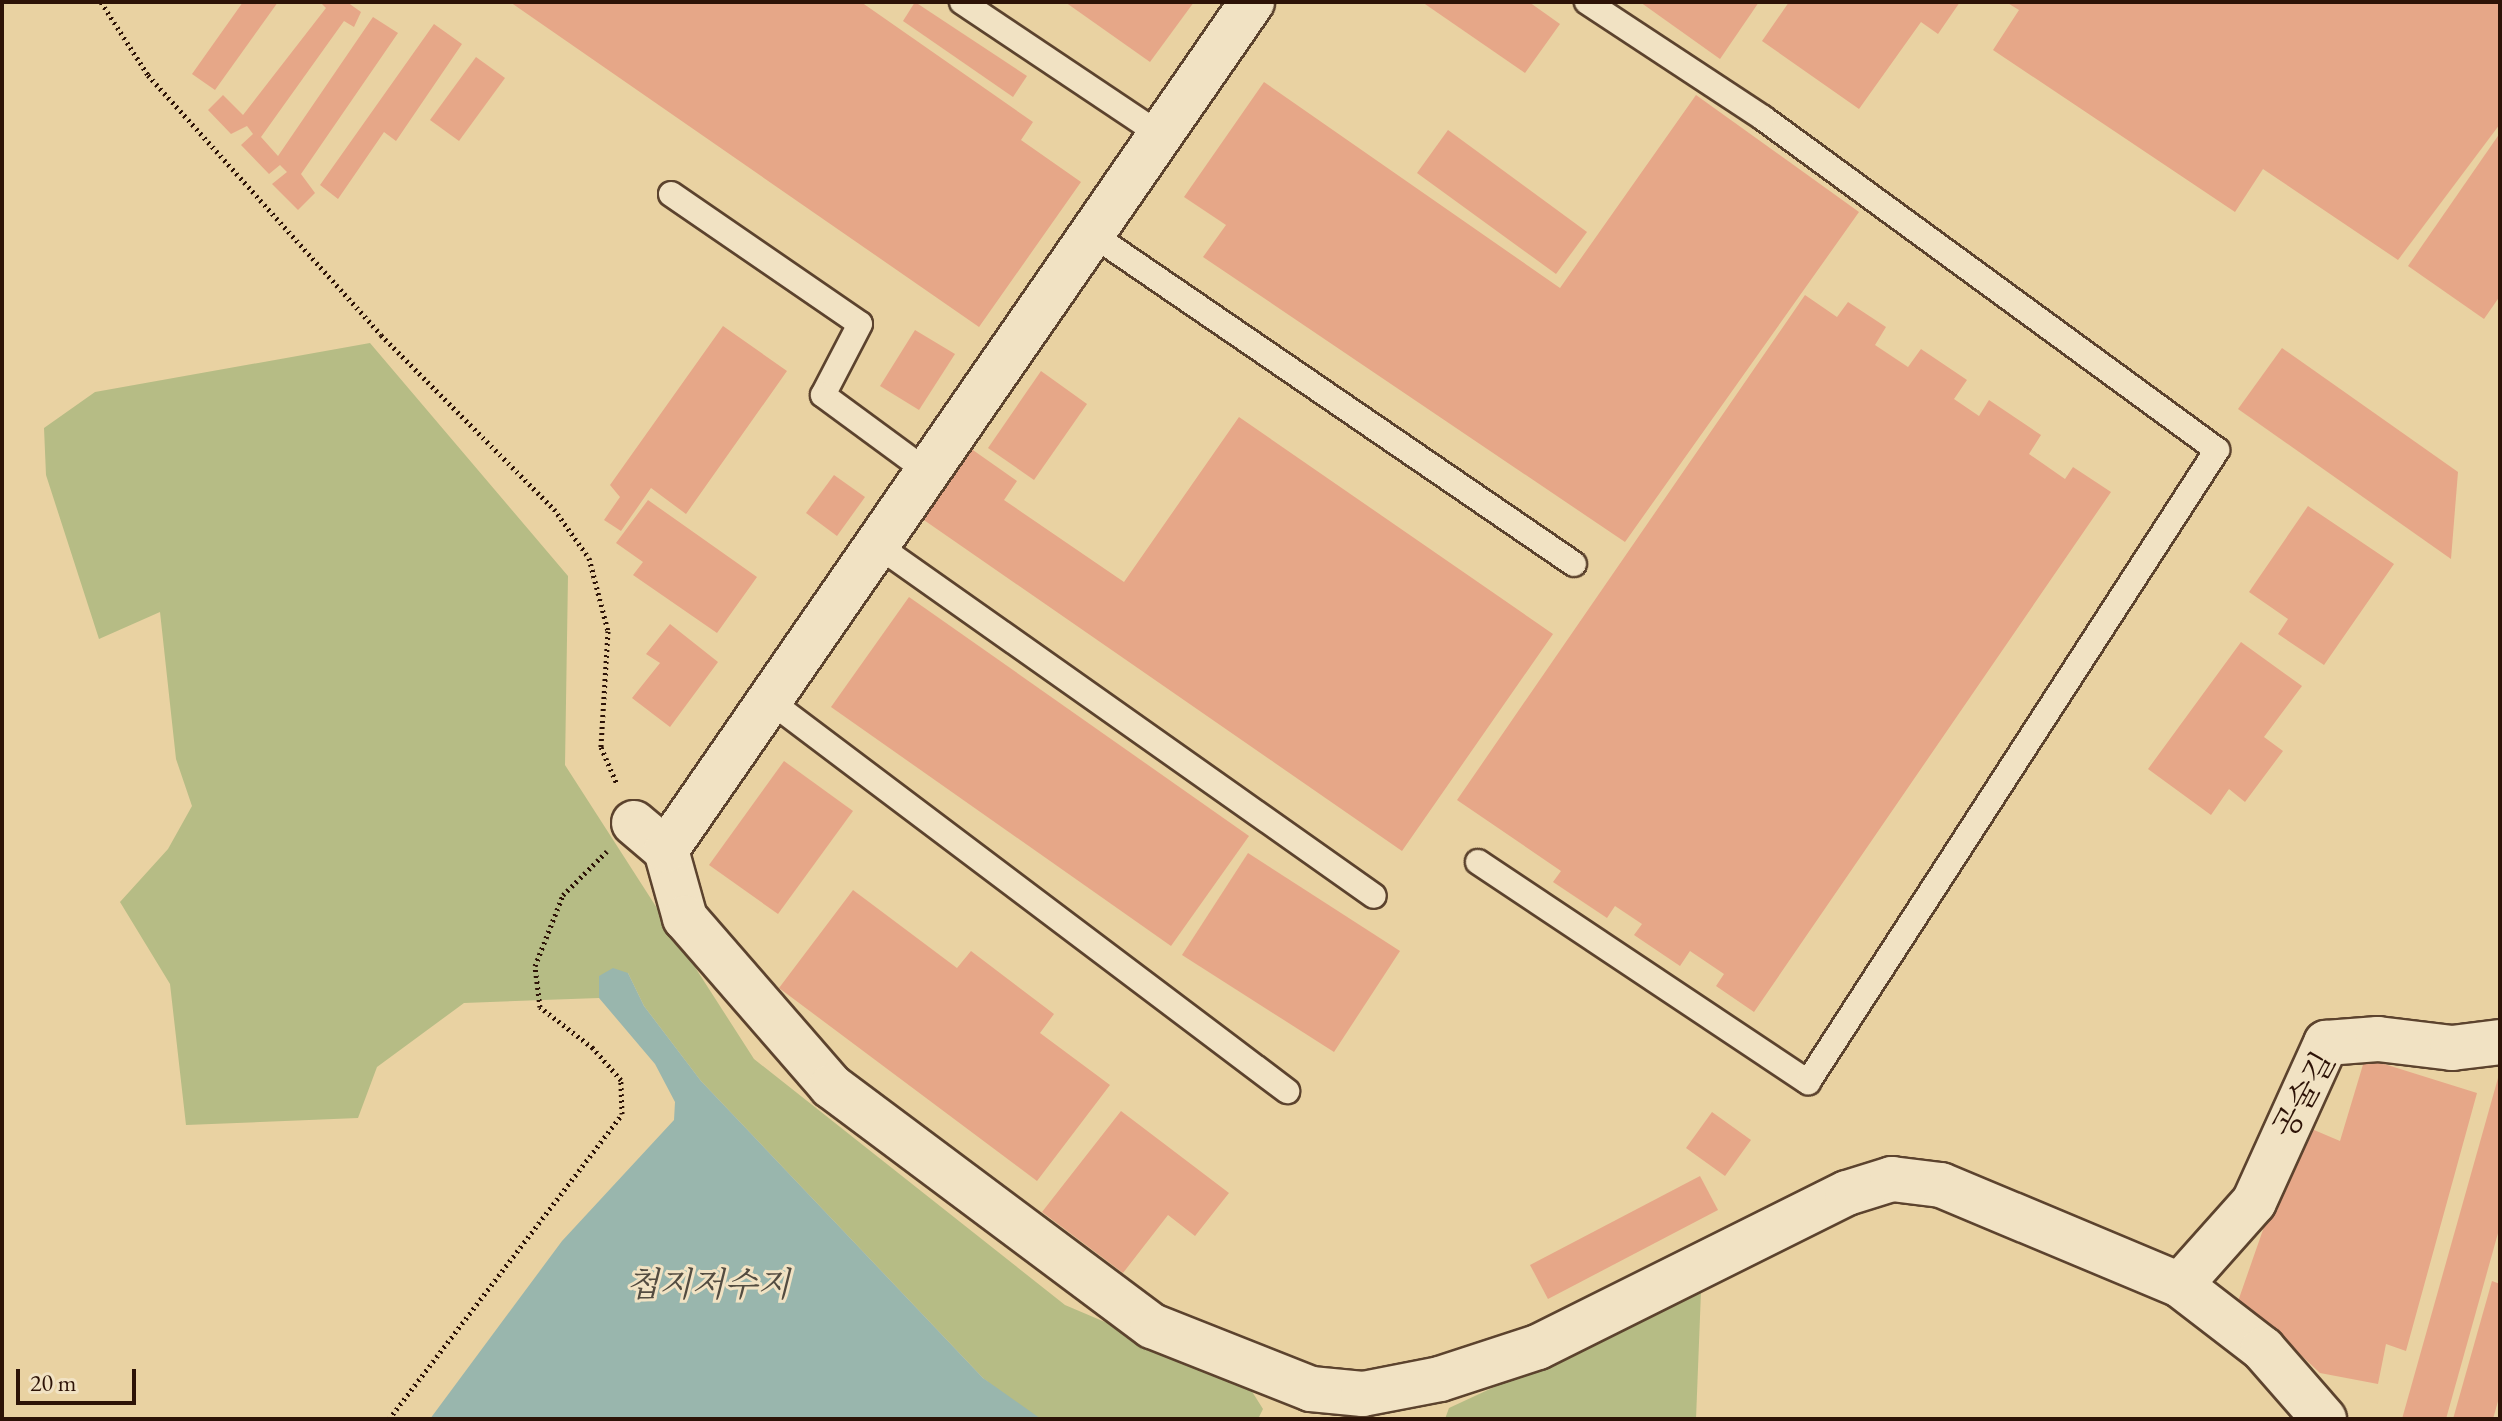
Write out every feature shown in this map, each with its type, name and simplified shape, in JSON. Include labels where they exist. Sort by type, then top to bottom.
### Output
[{"type":"street","points":[[1252,2],[770,701],[650,837],[685,918],[831,1086],[1152,1326],[1311,1389],[1363,1394],[1440,1379],[1538,1347],[1847,1193],[1892,1179],[1941,1185],[2180,1285],[2263,1349],[2324,1419]]},
{"type":"street","name":"공술길","points":[[2180,1285],[2254,1202],[2326,1043],[2378,1039],[2452,1048],[2500,1042]]},
{"type":"lane","points":[[962,2],[1161,135]]},
{"type":"lane","points":[[1478,862],[1808,1082],[2217,450],[1763,118],[1587,2]]},
{"type":"lane","points":[[671,194],[860,324],[823,395],[928,472]]},
{"type":"lane","points":[[1092,234],[1574,564]]},
{"type":"lane","points":[[877,545],[1374,896]]},
{"type":"lane","points":[[770,701],[1287,1091]]},
{"type":"path","points":[[101,2],[148,75],[381,335],[554,509],[589,558],[608,631],[601,747],[650,837],[563,895],[535,966],[540,1007],[593,1048],[621,1080],[622,1114],[389,1419]]},
{"type":"green space","points":[[370,343],[568,576],[565,765],[754,1059],[1065,1305],[1246,1382],[1263,1409],[1258,1419],[1041,1419],[1018,1406],[983,1378],[701,1081],[644,1006],[628,973],[599,976],[599,998],[464,1003],[377,1067],[358,1118],[186,1125],[170,984],[120,902],[168,849],[192,806],[176,759],[160,612],[99,639],[46,475],[44,428],[95,392]]},
{"type":"green space","points":[[1701,1291],[1696,1419],[1445,1419],[1449,1408]]},
{"type":"water","name":"첩지저수지","points":[[613,968],[628,973],[644,1006],[701,1081],[983,1378],[1041,1419],[430,1419],[562,1241],[674,1120],[675,1102],[655,1064],[599,998],[599,976]]},
{"type":"building","points":[[243,2],[278,2],[215,90],[192,74]]},
{"type":"building","points":[[320,2],[347,2],[361,12],[354,27],[344,21],[261,137],[278,156],[373,17],[398,33],[301,174],[315,193],[298,210],[272,184],[287,172],[280,165],[269,174],[241,145],[253,134],[247,126],[231,134],[208,110],[223,95],[243,115],[326,8]]},
{"type":"building","points":[[510,2],[861,2],[1033,122],[1021,140],[1081,182],[979,327]]},
{"type":"building","points":[[915,2],[1027,76],[1013,97],[903,21]]},
{"type":"building","points":[[1065,2],[1194,2],[1150,62]]},
{"type":"building","points":[[1422,2],[1529,2],[1560,24],[1525,73]]},
{"type":"building","points":[[1640,2],[1759,2],[1720,59]]},
{"type":"building","points":[[1789,2],[1960,2],[1938,34],[1921,22],[1859,109],[1762,41]]},
{"type":"building","points":[[2006,2],[2500,2],[2500,124],[2398,260],[2263,169],[2235,212],[1993,50],[2019,10]]},
{"type":"building","points":[[434,24],[462,44],[396,141],[384,132],[338,199],[320,185]]},
{"type":"building","points":[[476,57],[505,78],[459,141],[430,120]]},
{"type":"building","points":[[1264,82],[1560,288],[1696,95],[1859,212],[1625,542],[1203,257],[1226,225],[1184,197]]},
{"type":"building","points":[[1448,130],[1587,232],[1556,274],[1417,173]]},
{"type":"building","points":[[2500,133],[2500,296],[2484,319],[2408,266]]},
{"type":"building","points":[[1805,295],[1837,317],[1848,302],[1886,327],[1875,345],[1908,367],[1921,349],[1967,380],[1954,399],[1979,416],[1989,400],[2041,435],[2029,454],[2065,479],[2073,467],[2111,492],[1754,1012],[1716,986],[1724,974],[1690,951],[1680,966],[1634,935],[1642,924],[1615,906],[1607,918],[1553,882],[1561,871],[1457,800]]},
{"type":"building","points":[[723,326],[787,371],[686,514],[651,488],[621,531],[604,520],[620,497],[610,485]]},
{"type":"building","points":[[915,330],[955,354],[919,410],[880,386]]},
{"type":"building","points":[[2282,348],[2458,472],[2451,559],[2238,409]]},
{"type":"building","points":[[1041,371],[1087,404],[1034,480],[988,448]]},
{"type":"building","points":[[1239,417],[1553,634],[1402,851],[921,518],[970,448],[1017,481],[1004,500],[1124,582]]},
{"type":"building","points":[[834,475],[865,497],[837,536],[806,513]]},
{"type":"building","points":[[648,500],[757,577],[717,633],[633,575],[643,562],[616,543]]},
{"type":"building","points":[[2308,506],[2394,564],[2324,665],[2278,634],[2288,619],[2249,592]]},
{"type":"building","points":[[909,597],[1249,836],[1171,946],[831,707]]},
{"type":"building","points":[[670,624],[718,662],[670,727],[632,698],[660,663],[646,654]]},
{"type":"building","points":[[2241,642],[2302,686],[2264,737],[2283,751],[2245,802],[2229,789],[2211,815],[2148,769]]},
{"type":"building","points":[[784,761],[853,811],[778,914],[709,865]]},
{"type":"building","points":[[1248,853],[1400,951],[1334,1052],[1182,955]]},
{"type":"building","points":[[853,890],[957,968],[971,951],[1054,1014],[1040,1033],[1110,1085],[1037,1181],[779,988]]},
{"type":"building","points":[[2365,1058],[2477,1093],[2406,1351],[2386,1344],[2378,1384],[2320,1373],[2276,1332],[2236,1307],[2300,1124],[2340,1141]]},
{"type":"building","points":[[2500,1071],[2500,1226],[2446,1419],[2402,1419]]},
{"type":"building","points":[[1121,1111],[1229,1193],[1195,1236],[1168,1215],[1123,1273],[1042,1212]]},
{"type":"building","points":[[1712,1112],[1751,1140],[1725,1176],[1686,1148]]},
{"type":"building","points":[[1700,1176],[1718,1210],[1548,1299],[1530,1265]]},
{"type":"building","points":[[2492,1281],[2500,1284],[2500,1394],[2493,1419],[2453,1419]]}]
